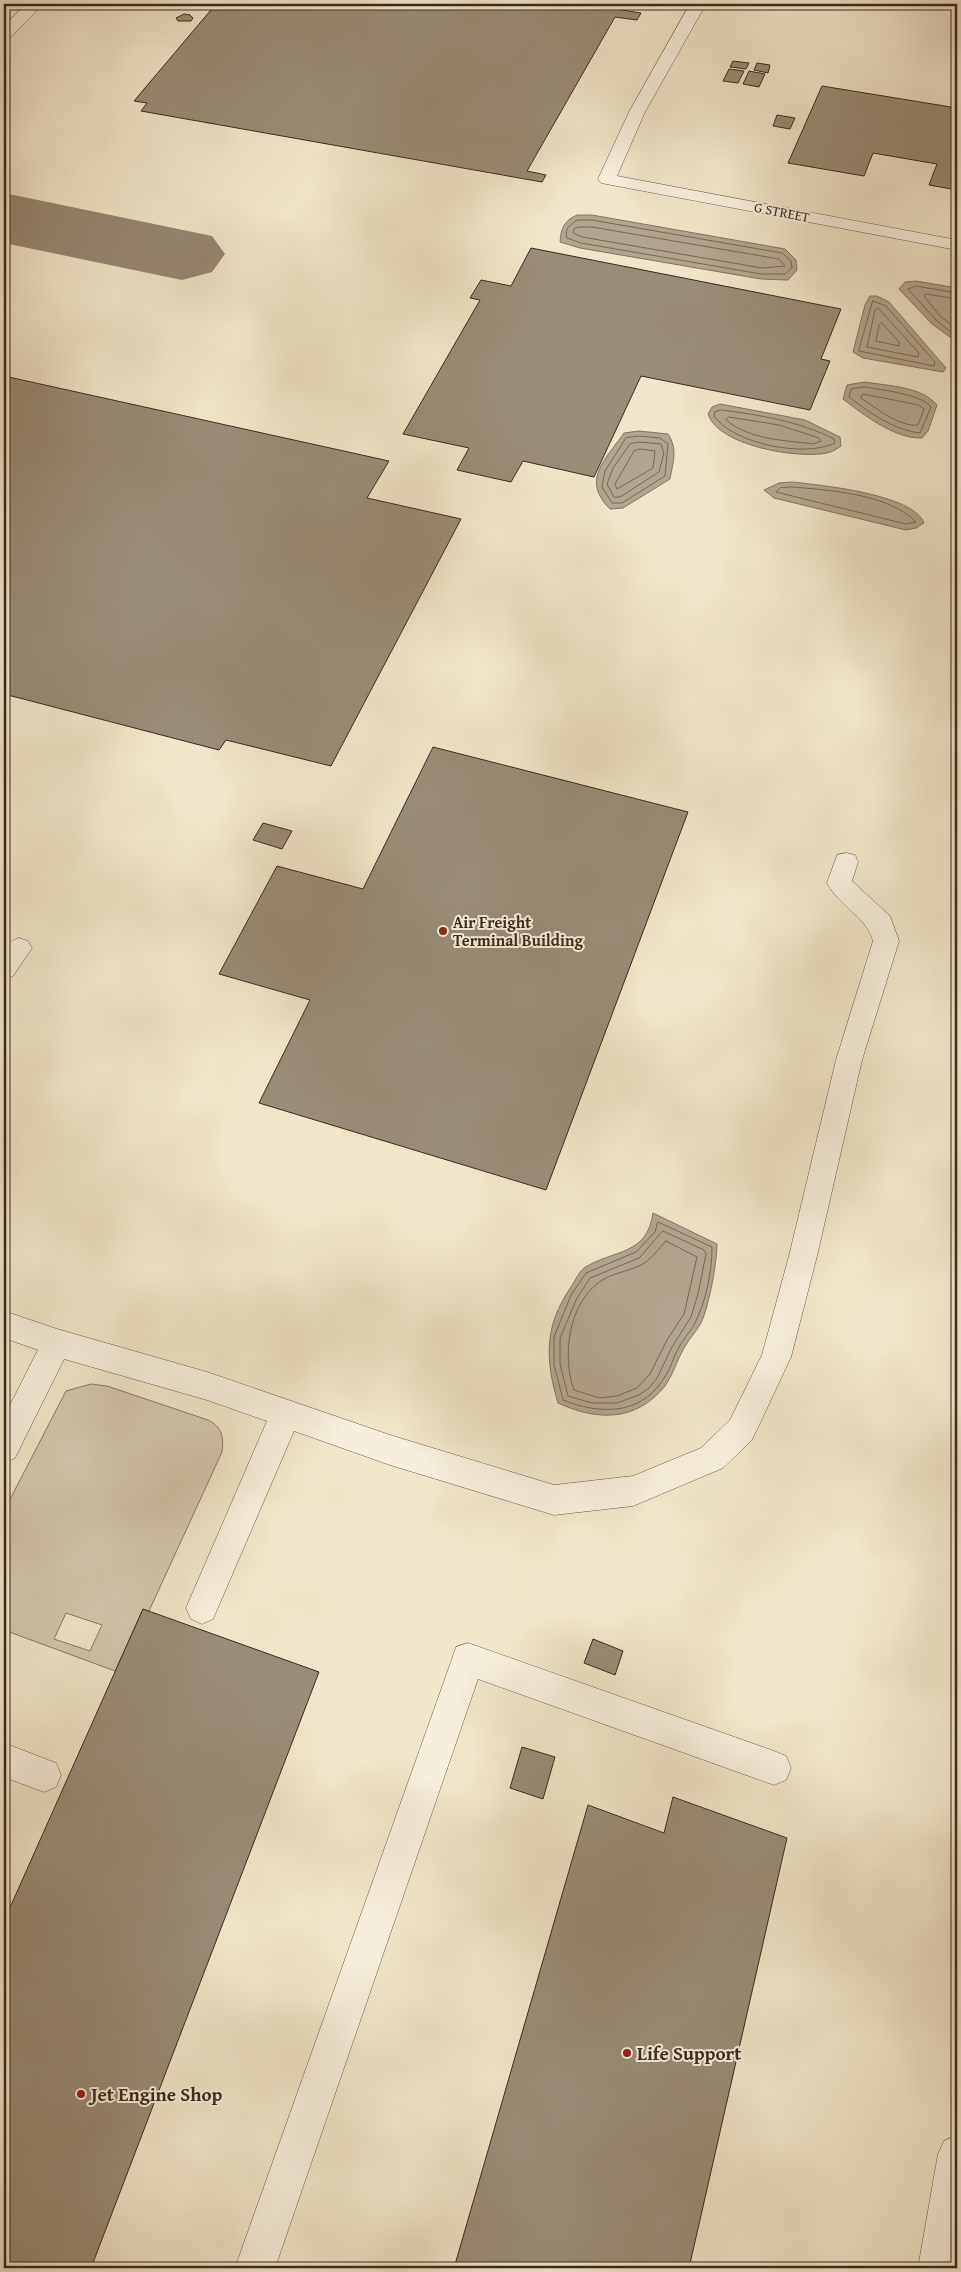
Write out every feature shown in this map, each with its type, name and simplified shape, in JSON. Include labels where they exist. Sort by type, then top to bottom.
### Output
[{"type":"street","points":[[4,35],[35,4]]},
{"type":"street","name":"G STREET","points":[[698,4],[637,112],[606,179],[957,245]]},
{"type":"street","points":[[4,1325],[57,1343],[207,1386],[390,1450],[554,1500],[633,1491],[712,1458],[741,1430],[776,1357],[803,1256],[849,1060],[886,941],[882,923],[854,901],[839,883],[846,862]]},
{"type":"street","points":[[4,970],[19,948]]},
{"type":"street","points":[[4,1448],[57,1343]]},
{"type":"street","points":[[202,1608],[286,1414]]},
{"type":"street","points":[[255,2268],[468,1659],[774,1768]]},
{"type":"street","points":[[4,1760],[44,1775]]},
{"type":"street","points":[[938,2268],[957,2154]]},
{"type":"shaded area","points":[[91,1384],[107,1386],[208,1420],[219,1429],[223,1442],[222,1452],[149,1611],[143,1609],[115,1671],[4,1630],[4,1511],[66,1391]],"holes":[[[66,1613],[102,1625],[90,1651],[54,1639]]]},
{"type":"water","points":[[577,215],[592,215],[785,249],[796,260],[797,270],[788,280],[761,279],[580,248],[560,242],[564,226]]},
{"type":"water","points":[[916,281],[957,288],[957,342],[932,324],[899,289],[905,282]]},
{"type":"water","points":[[870,296],[877,296],[889,302],[946,368],[943,372],[863,358],[853,352],[865,305]]},
{"type":"water","points":[[865,382],[913,390],[937,405],[928,431],[922,438],[901,435],[880,425],[843,399],[847,385]]},
{"type":"water","points":[[720,404],[805,420],[840,437],[841,446],[827,453],[798,454],[760,448],[742,442],[715,425],[708,414],[712,407]]},
{"type":"water","points":[[639,431],[668,434],[674,450],[670,479],[623,508],[610,509],[601,499],[597,489],[599,470],[624,433]]},
{"type":"water","points":[[792,482],[843,489],[885,498],[903,505],[916,513],[924,523],[916,528],[906,530],[774,498],[764,490],[779,483]]},
{"type":"water","points":[[653,1213],[717,1244],[712,1284],[701,1323],[684,1348],[665,1386],[654,1398],[642,1406],[629,1412],[601,1415],[587,1413],[558,1403],[549,1357],[552,1329],[562,1301],[584,1268],[628,1250],[644,1237],[650,1227]]},
{"type":"building","points":[[216,4],[582,4],[641,13],[637,20],[615,17],[527,171],[546,175],[542,182],[141,111],[147,103],[134,101]]},
{"type":"building","points":[[184,14],[190,15],[193,18],[191,21],[178,21],[176,18]]},
{"type":"building","points":[[733,61],[749,63],[746,69],[730,67]]},
{"type":"building","points":[[757,63],[770,65],[768,73],[754,70]]},
{"type":"building","points":[[729,69],[744,71],[738,83],[723,81]]},
{"type":"building","points":[[749,71],[765,74],[759,87],[743,84]]},
{"type":"building","points":[[822,86],[957,108],[957,190],[929,185],[937,164],[873,153],[864,176],[788,163]]},
{"type":"building","points":[[777,115],[795,118],[790,129],[773,126]]},
{"type":"building","points":[[531,248],[841,309],[821,359],[830,361],[810,410],[641,376],[594,477],[523,461],[511,482],[457,470],[469,448],[403,434],[480,300],[470,298],[481,280],[511,286]]},
{"type":"building","points":[[4,376],[389,461],[367,498],[461,519],[331,766],[226,740],[219,750],[4,694]]},
{"type":"building","name":"Air Freight Terminal Building","points":[[433,747],[688,812],[546,1190],[259,1103],[310,1000],[219,974],[277,866],[363,889]]},
{"type":"building","points":[[263,823],[292,831],[282,849],[253,840]]},
{"type":"building","name":"Jet Engine Shop","points":[[143,1609],[319,1672],[91,2268],[4,2268],[4,1921]]},
{"type":"building","points":[[593,1639],[623,1651],[615,1675],[584,1663]]},
{"type":"building","points":[[522,1747],[555,1757],[543,1799],[510,1788]]},
{"type":"building","name":"Life Support","points":[[673,1797],[787,1838],[689,2268],[454,2268],[588,1805],[664,1833]]},
{"type":"taxiway","points":[[4,218],[182,254]]},
{"type":"place","name":"Air Freight Terminal Building","points":[[443,931]]},
{"type":"place","name":"Life Support","points":[[627,2053]]},
{"type":"place","name":"Jet Engine Shop","points":[[81,2094]]}]
